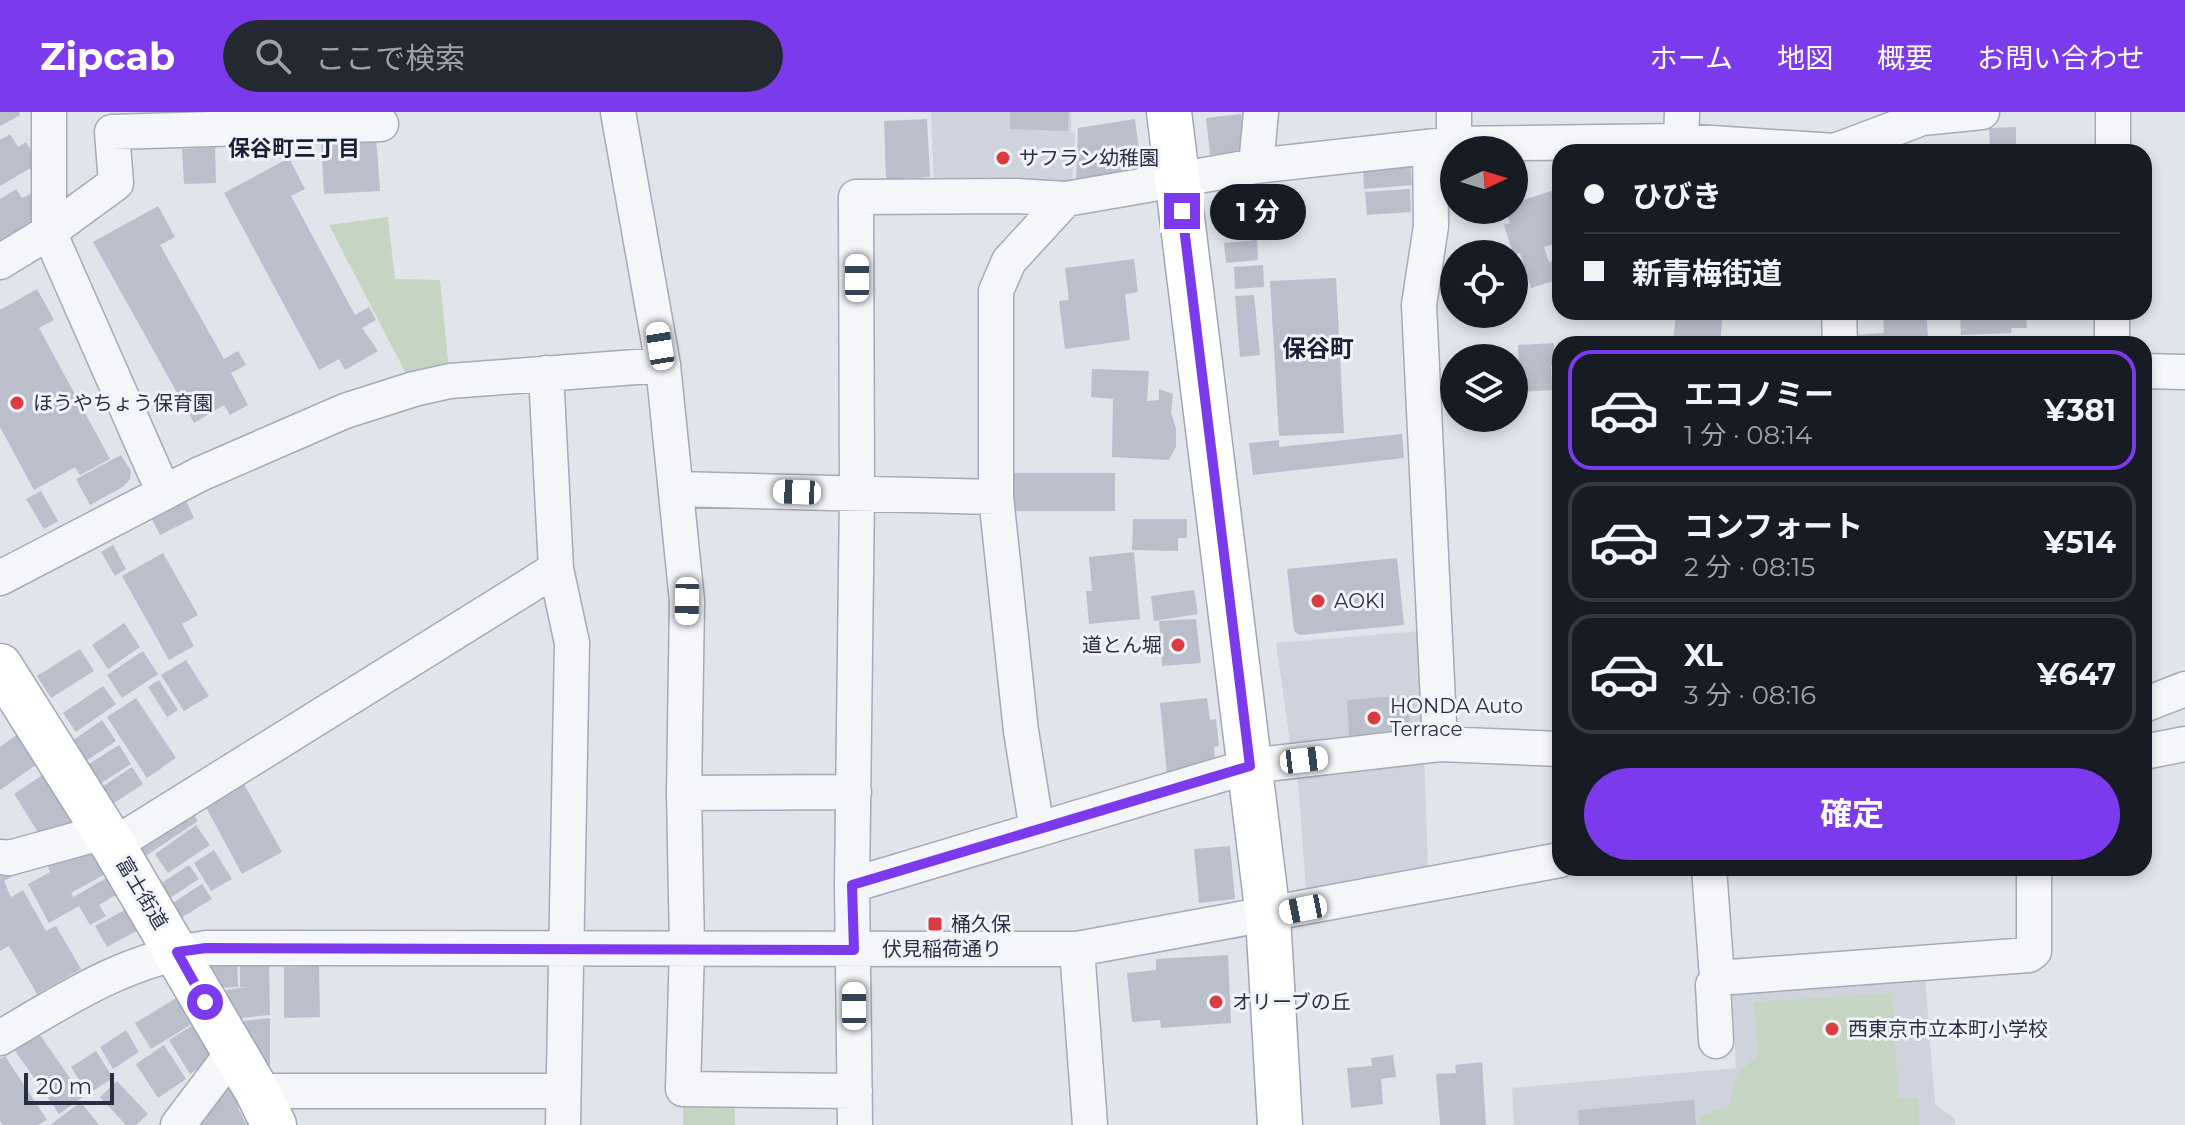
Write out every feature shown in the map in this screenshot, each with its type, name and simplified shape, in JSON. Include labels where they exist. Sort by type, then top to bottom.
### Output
[{"type":"main road","points":[[1169,112],[1268,916],[1280,1125]]},
{"type":"main road","name":"富士街道","points":[[0,666],[114,835],[266,1108]]},
{"type":"street","points":[[49,112],[49,232],[164,493]]},
{"type":"street","points":[[618,112],[663,365],[687,601],[684,793],[687,947],[683,1089],[855,1091]]},
{"type":"street","points":[[1256,166],[1261,112]]},
{"type":"street","points":[[1854,144],[1922,115],[1982,112]]},
{"type":"street","points":[[2113,112],[2113,144]]},
{"type":"street","points":[[0,262],[49,232],[116,183],[112,132],[381,124]]},
{"type":"street","points":[[855,1125],[852,885],[857,494],[856,197],[1015,196],[1066,199],[1446,135],[1682,126],[1788,144]]},
{"type":"street","points":[[1440,744],[1419,305],[1446,135]]},
{"type":"street","points":[[1037,830],[1021,731],[996,497],[996,291],[1009,261],[1066,199]]},
{"type":"street","points":[[0,578],[200,474],[345,411],[401,393],[450,381],[663,365]]},
{"type":"street","points":[[2152,371],[2185,372]]},
{"type":"street","points":[[546,373],[556,569],[572,643],[563,1125]]},
{"type":"street","points":[[676,489],[996,497]]},
{"type":"street","points":[[0,857],[9,858],[114,835],[556,569]]},
{"type":"street","points":[[2152,702],[2185,689]]},
{"type":"street","points":[[852,885],[1250,766],[1440,744],[1552,749]]},
{"type":"street","points":[[2152,750],[2185,744]]},
{"type":"street","points":[[684,793],[854,792]]},
{"type":"street","name":"伏見稲荷通り","points":[[0,1038],[95,981],[177,952],[206,948],[1077,949],[1552,862]]},
{"type":"street","points":[[1710,876],[1717,978],[1713,985],[1716,1041]]},
{"type":"street","points":[[1717,978],[2029,955],[2034,951],[2034,876]]},
{"type":"street","points":[[1077,949],[1090,1125]]},
{"type":"street","points":[[178,1125],[234,1051]]},
{"type":"street","points":[[266,1108],[563,1091]]},
{"type":"shaded area","name":"サフラン幼稚園","points":[[931,112],[1071,112],[1071,132],[1075,133],[1072,184],[934,187]]},
{"type":"shaded area","points":[[1421,631],[1423,726],[1417,732],[1291,749],[1276,643]]},
{"type":"shaded area","points":[[1424,753],[1428,867],[1306,889],[1297,769]]},
{"type":"shaded area","name":"西東京市立本町小学校","points":[[1925,976],[1935,1104],[1955,1119],[1955,1125],[1514,1125],[1512,1088],[1736,1068],[1732,990]]},
{"type":"green space","points":[[388,217],[395,279],[440,280],[450,381],[414,389],[329,225]]},
{"type":"green space","points":[[1892,993],[1898,1098],[1919,1098],[1919,1125],[1700,1125],[1700,1116],[1729,1106],[1737,1074],[1758,1055],[1754,1002]]},
{"type":"green space","points":[[683,1089],[734,1090],[735,1125],[683,1125]]},
{"type":"building","points":[[0,112],[19,112],[20,115],[0,126]]},
{"type":"building","points":[[1010,112],[1069,112],[1068,131],[1010,129]]},
{"type":"building","points":[[1241,114],[1245,150],[1210,155],[1206,118]]},
{"type":"building","points":[[927,119],[930,177],[886,180],[884,121]]},
{"type":"building","points":[[1135,119],[1142,173],[1076,181],[1078,128]]},
{"type":"building","points":[[2016,127],[2016,144],[1990,144],[1989,128]]},
{"type":"building","points":[[10,134],[18,147],[26,142],[39,163],[0,186],[0,140]]},
{"type":"building","points":[[376,136],[380,191],[324,194],[321,139]]},
{"type":"building","points":[[215,147],[216,183],[184,184],[182,149]]},
{"type":"building","points":[[289,158],[305,189],[291,196],[355,315],[369,307],[376,320],[362,328],[378,351],[345,370],[339,359],[319,370],[224,193]]},
{"type":"building","points":[[1410,164],[1412,185],[1364,189],[1363,169]]},
{"type":"building","points":[[1259,180],[1263,230],[1227,233],[1221,183]]},
{"type":"building","points":[[16,189],[22,198],[35,192],[33,222],[0,249],[0,199]]},
{"type":"building","points":[[1410,189],[1411,212],[1367,215],[1365,192]]},
{"type":"building","points":[[1552,191],[1552,244],[1544,247],[1549,262],[1552,261],[1552,281],[1531,288],[1528,240],[1509,240],[1504,225],[1528,224],[1528,198]]},
{"type":"building","points":[[158,206],[175,237],[160,245],[224,359],[238,351],[246,365],[231,373],[248,405],[230,415],[224,405],[194,423],[93,242]]},
{"type":"building","points":[[1257,240],[1258,260],[1226,263],[1224,243]]},
{"type":"building","points":[[1134,259],[1138,292],[1125,294],[1130,340],[1065,349],[1059,301],[1069,300],[1065,268]]},
{"type":"building","points":[[1263,265],[1264,287],[1235,289],[1234,267]]},
{"type":"building","points":[[1336,278],[1344,433],[1279,436],[1270,281]]},
{"type":"building","points":[[37,289],[54,320],[39,328],[110,459],[80,475],[75,467],[34,490],[0,427],[0,310]]},
{"type":"building","points":[[1254,295],[1260,355],[1240,357],[1235,296]]},
{"type":"building","points":[[1675,320],[1722,320],[1721,336],[1674,336]]},
{"type":"building","points":[[1883,320],[1927,320],[1928,336],[1856,335],[1884,333]]},
{"type":"building","points":[[1960,320],[2026,320],[2027,328],[2011,328],[2012,333],[1961,335]]},
{"type":"building","points":[[1552,343],[1552,390],[1528,392],[1528,344]]},
{"type":"building","points":[[1092,369],[1149,371],[1147,401],[1159,400],[1159,389],[1173,394],[1171,413],[1176,428],[1176,447],[1169,460],[1112,457],[1113,399],[1091,397]]},
{"type":"building","points":[[1402,434],[1404,458],[1253,475],[1249,443],[1279,440],[1279,447]]},
{"type":"building","points":[[121,455],[131,471],[130,479],[124,486],[90,505],[76,479]]},
{"type":"building","points":[[1011,473],[1115,473],[1115,511],[1011,511]]},
{"type":"building","points":[[41,491],[58,521],[44,529],[26,499]]},
{"type":"building","points":[[184,496],[194,518],[160,535],[149,513]]},
{"type":"building","points":[[1133,519],[1187,519],[1187,538],[1178,538],[1178,551],[1132,550]]},
{"type":"building","points":[[113,545],[126,569],[115,576],[101,552]]},
{"type":"building","points":[[1134,552],[1140,619],[1089,624],[1086,591],[1092,591],[1089,557]]},
{"type":"building","points":[[163,553],[198,615],[182,624],[194,646],[169,660],[122,576]]},
{"type":"building","points":[[1397,558],[1404,625],[1300,635],[1294,631],[1287,569]]},
{"type":"building","points":[[1194,590],[1198,614],[1154,621],[1151,596]]},
{"type":"building","points":[[1196,619],[1201,663],[1162,666],[1159,621]]},
{"type":"building","points":[[124,623],[140,647],[108,669],[92,645]]},
{"type":"building","points":[[80,649],[94,671],[51,698],[37,676]]},
{"type":"building","points":[[143,651],[158,674],[122,698],[107,675]]},
{"type":"building","points":[[186,660],[209,696],[184,711],[161,675]]},
{"type":"building","points":[[159,680],[178,710],[167,717],[148,687]]},
{"type":"building","points":[[103,686],[116,704],[76,732],[63,713]]},
{"type":"building","points":[[1408,695],[1410,729],[1349,736],[1347,700]]},
{"type":"building","points":[[136,698],[176,758],[147,778],[107,717]]},
{"type":"building","points":[[1207,698],[1210,720],[1216,719],[1219,746],[1214,747],[1216,769],[1167,774],[1160,703]]},
{"type":"building","points":[[102,720],[116,741],[86,761],[72,741]]},
{"type":"building","points":[[19,733],[40,762],[0,790],[0,747]]},
{"type":"building","points":[[119,745],[131,764],[94,788],[81,769]]},
{"type":"building","points":[[132,767],[143,784],[105,809],[94,792]]},
{"type":"building","points":[[47,772],[82,828],[43,840],[14,794]]},
{"type":"building","points":[[240,777],[282,852],[242,874],[201,798]]},
{"type":"building","points":[[185,802],[198,821],[138,861],[126,842]]},
{"type":"building","points":[[196,825],[210,845],[168,873],[155,854]]},
{"type":"building","points":[[1230,846],[1235,899],[1199,903],[1194,849]]},
{"type":"building","points":[[93,848],[107,873],[71,893],[74,897],[111,875],[121,892],[99,905],[106,916],[90,925],[79,906],[49,923],[28,884],[50,872],[44,857]]},
{"type":"building","points":[[214,850],[232,879],[211,891],[194,863]]},
{"type":"building","points":[[0,863],[18,873],[4,881],[11,897],[23,890],[46,931],[56,926],[81,969],[37,994],[9,946],[0,951]]},
{"type":"building","points":[[189,865],[199,879],[161,904],[151,890]]},
{"type":"building","points":[[202,884],[212,899],[174,922],[165,908]]},
{"type":"building","points":[[132,906],[144,927],[107,947],[95,926]]},
{"type":"building","points":[[1228,955],[1231,1023],[1161,1028],[1160,1020],[1132,1022],[1127,973],[1156,970],[1156,959]]},
{"type":"building","points":[[237,962],[238,987],[214,988],[208,963]]},
{"type":"building","points":[[269,962],[270,1015],[230,1019],[226,990],[245,987],[240,987],[240,963]]},
{"type":"building","points":[[319,966],[320,1017],[284,1018],[284,967]]},
{"type":"building","points":[[185,993],[200,1019],[151,1049],[135,1023]]},
{"type":"building","points":[[270,1018],[270,1072],[233,1022]]},
{"type":"building","points":[[201,1020],[221,1054],[190,1074],[169,1040]]},
{"type":"building","points":[[126,1030],[139,1052],[113,1069],[100,1047]]},
{"type":"building","points":[[38,1032],[83,1097],[59,1114],[14,1049]]},
{"type":"building","points":[[164,1045],[186,1079],[158,1098],[136,1064]]},
{"type":"building","points":[[96,1051],[113,1078],[88,1094],[71,1067]]},
{"type":"building","points":[[1393,1055],[1396,1077],[1381,1079],[1383,1104],[1351,1108],[1347,1068],[1372,1066],[1371,1058]]},
{"type":"building","points":[[5,1056],[47,1120],[38,1125],[3,1125],[0,1121],[0,1059]]},
{"type":"building","points":[[1482,1062],[1486,1125],[1440,1125],[1436,1074],[1456,1073],[1455,1065]]},
{"type":"building","points":[[117,1081],[148,1114],[136,1125],[126,1125],[100,1097]]},
{"type":"building","points":[[232,1085],[243,1105],[238,1108],[247,1125],[190,1125],[214,1094]]},
{"type":"building","points":[[1694,1100],[1696,1125],[1579,1125],[1578,1110]]},
{"type":"building","points":[[81,1102],[99,1125],[50,1125]]},
{"type":"place","name":"サフラン幼稚園","points":[[1003,158]]},
{"type":"place","name":"ほうやちょう保育園","points":[[17,403]]},
{"type":"place","name":"AOKI","points":[[1318,601]]},
{"type":"place","name":"道とん堀","points":[[1178,645]]},
{"type":"place","name":"HONDA Auto Terrace","points":[[1374,718]]},
{"type":"place","name":"桶久保","points":[[935,924]]},
{"type":"place","name":"オリーブの丘","points":[[1216,1002]]},
{"type":"place","name":"西東京市立本町小学校","points":[[1832,1029]]},
{"type":"district","name":"保谷町三丁目","points":[[294,148]]},
{"type":"district","name":"保谷町","points":[[1318,348]]},
{"type":"route","points":[[205,1002],[177,952],[206,948],[687,947],[854,950],[852,885],[1250,766],[1182,211]]}]
